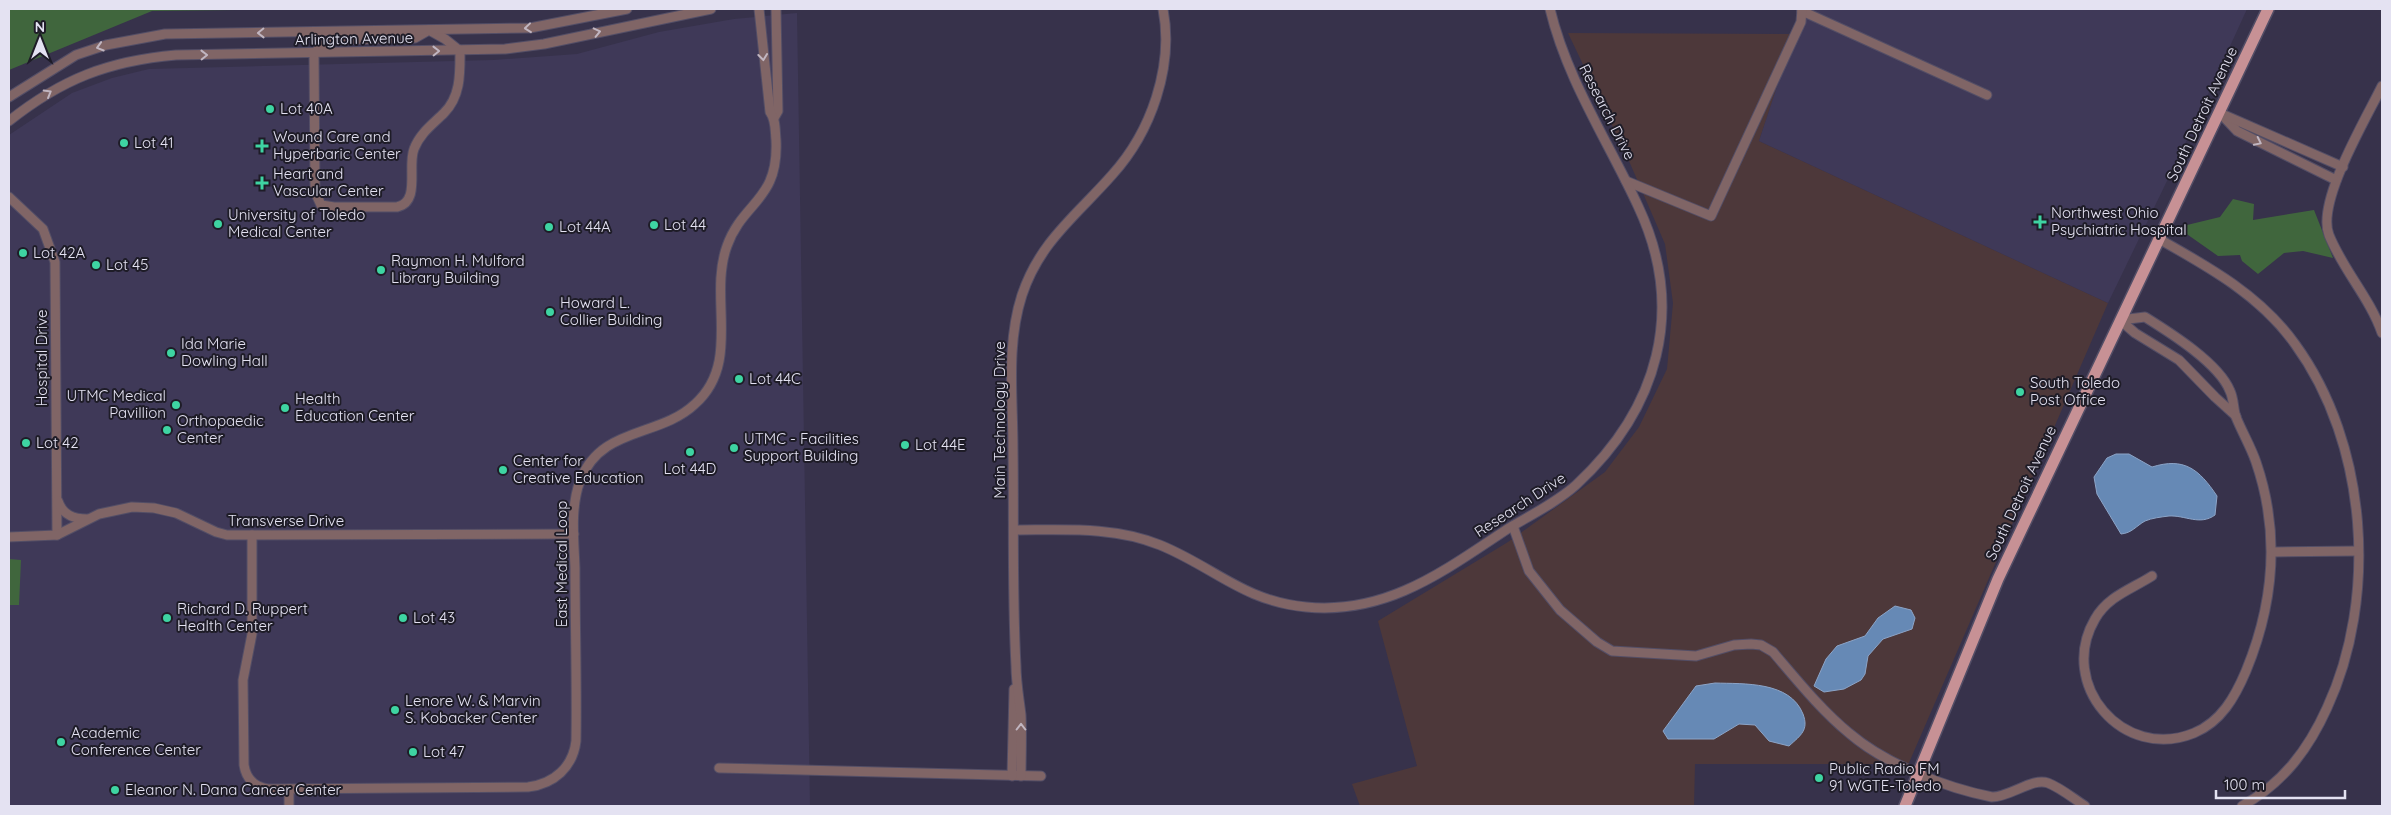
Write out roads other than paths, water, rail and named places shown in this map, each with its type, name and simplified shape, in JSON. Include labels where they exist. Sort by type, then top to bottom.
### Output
[{"type":"main road","name":"South Detroit Avenue","points":[[1905,806],[1998,579],[2268,9]]},
{"type":"street","name":"Arlington Avenue","points":[[9,96],[76,55],[131,39],[165,34],[530,28],[627,9]]},
{"type":"street","name":"Arlington Avenue","points":[[9,121],[46,93],[98,70],[126,62],[176,55],[460,51],[525,47],[711,9]]},
{"type":"street","name":"East Medical Loop","points":[[252,535],[252,634],[243,680],[244,769],[251,781],[260,787],[289,789],[524,787],[544,784],[559,775],[571,760],[576,741],[574,534],[576,493],[582,477],[594,458],[618,440],[686,411],[702,397],[714,380],[722,348],[722,274],[724,257],[735,230],[762,198],[772,176],[776,153],[774,118],[770,112],[759,9]]},
{"type":"street","name":"East Medical Loop","points":[[774,118],[778,111],[776,9]]},
{"type":"street","name":"Main Technology Drive","points":[[1016,776],[1012,716],[1016,667],[1012,350],[1019,307],[1029,277],[1045,248],[1064,224],[1122,164],[1147,123],[1162,77],[1166,45],[1163,9]]},
{"type":"street","name":"Research Drive","points":[[1014,530],[1085,530],[1130,535],[1176,552],[1227,582],[1256,596],[1288,604],[1320,608],[1365,604],[1411,589],[1574,487],[1608,453],[1632,419],[1650,382],[1660,340],[1662,292],[1652,238],[1626,181],[1573,77],[1560,46],[1550,9]]},
{"type":"street","points":[[1626,181],[1711,216],[1801,22],[1802,10],[1987,95]]},
{"type":"street","points":[[429,30],[445,38],[460,51],[459,81],[455,96],[445,112],[424,132],[414,149],[411,161],[411,191],[408,200],[400,206],[392,207],[327,207],[322,205],[316,198],[314,54],[326,43],[334,40],[414,38],[429,30]]},
{"type":"street","points":[[2382,86],[2336,180],[2327,211],[2327,228],[2336,250],[2382,333]]},
{"type":"street","points":[[2220,113],[2242,121],[2343,167]]},
{"type":"street","points":[[2220,113],[2237,131],[2336,180]]},
{"type":"street","name":"Hospital Drive","points":[[9,197],[41,227],[54,259],[57,536]]},
{"type":"street","points":[[2159,239],[2233,282],[2284,330],[2306,360],[2330,410],[2345,454],[2354,492],[2358,550],[2356,604],[2348,652],[2332,698],[2315,732],[2290,770],[2263,794],[2242,806]]},
{"type":"street","points":[[2120,320],[2144,316],[2193,350],[2221,377],[2230,391],[2236,416],[2250,445],[2261,478],[2270,528],[2272,552],[2270,591],[2255,649],[2238,688],[2218,718],[2204,729],[2178,738],[2160,739],[2144,737],[2122,728],[2105,714],[2097,703],[2087,681],[2085,653],[2094,619],[2117,595],[2152,576]]},
{"type":"street","points":[[2120,320],[2135,333],[2179,360],[2236,416]]},
{"type":"street","points":[[57,498],[62,510],[69,516],[87,519]]},
{"type":"street","name":"Transverse Drive","points":[[9,537],[57,536],[87,519],[119,509],[154,508],[182,515],[220,534],[574,534]]},
{"type":"street","points":[[1513,526],[1529,571],[1560,610],[1597,642],[1612,651],[1696,656],[1740,644],[1752,644],[1768,648],[1846,732],[1867,746],[1918,773],[1992,797],[2006,795],[2039,781],[2048,783],[2085,806]]},
{"type":"street","points":[[2272,552],[2358,550]]},
{"type":"street","points":[[720,768],[1041,776]]},
{"type":"street","points":[[289,789],[289,806]]},
{"type":"water","points":[[2116,454],[2129,454],[2152,467],[2163,464],[2182,465],[2197,472],[2217,496],[2215,515],[2204,520],[2175,516],[2154,518],[2121,534],[2097,494],[2094,477],[2107,458]]},
{"type":"water","points":[[1895,606],[1911,610],[1915,618],[1912,629],[1883,639],[1868,656],[1865,674],[1861,680],[1844,689],[1824,692],[1814,686],[1826,659],[1837,646],[1865,636],[1878,618]]},
{"type":"water","points":[[1715,683],[1765,686],[1788,695],[1797,703],[1803,714],[1805,724],[1803,732],[1789,746],[1769,741],[1755,725],[1739,724],[1714,739],[1668,739],[1663,731],[1696,686]]},
{"type":"place","name":"Lot 40A","points":[[270,109]]},
{"type":"place","name":"Lot 41","points":[[124,143]]},
{"type":"place","name":"Wound Care and Hyperbaric Center","points":[[262,146]]},
{"type":"place","name":"Heart and Vascular Center","points":[[262,183]]},
{"type":"place","name":"Northwest Ohio Psychiatric Hospital","points":[[2040,222]]},
{"type":"place","name":"University of Toledo Medical Center","points":[[218,224]]},
{"type":"place","name":"Lot 44","points":[[654,225]]},
{"type":"place","name":"Lot 44A","points":[[549,227]]},
{"type":"place","name":"Lot 42A","points":[[23,253]]},
{"type":"place","name":"Lot 45","points":[[96,265]]},
{"type":"place","name":"Raymon H. Mulford Library Building","points":[[381,270]]},
{"type":"place","name":"Howard L. Collier Building","points":[[550,312]]},
{"type":"place","name":"Ida Marie Dowling Hall","points":[[171,353]]},
{"type":"place","name":"Lot 44C","points":[[739,379]]},
{"type":"place","name":"South Toledo Post Office","points":[[2020,392]]},
{"type":"place","name":"UTMC Medical Pavillion","points":[[176,405]]},
{"type":"place","name":"Health Education Center","points":[[285,408]]},
{"type":"place","name":"Orthopaedic Center","points":[[167,430]]},
{"type":"place","name":"Lot 42","points":[[26,443]]},
{"type":"place","name":"Lot 44E","points":[[905,445]]},
{"type":"place","name":"UTMC - Facilities Support Building","points":[[734,448]]},
{"type":"place","name":"Lot 44D","points":[[690,452]]},
{"type":"place","name":"Center for Creative Education","points":[[503,470]]},
{"type":"place","name":"Richard D. Ruppert Health Center","points":[[167,618]]},
{"type":"place","name":"Lot 43","points":[[403,618]]},
{"type":"place","name":"Lenore W. & Marvin S. Kobacker Center","points":[[395,710]]},
{"type":"place","name":"Academic Conference Center","points":[[61,742]]},
{"type":"place","name":"Lot 47","points":[[413,752]]},
{"type":"place","name":"Public Radio FM 91 WGTE-Toledo","points":[[1819,778]]},
{"type":"place","name":"Eleanor N. Dana Cancer Center","points":[[115,790]]}]
